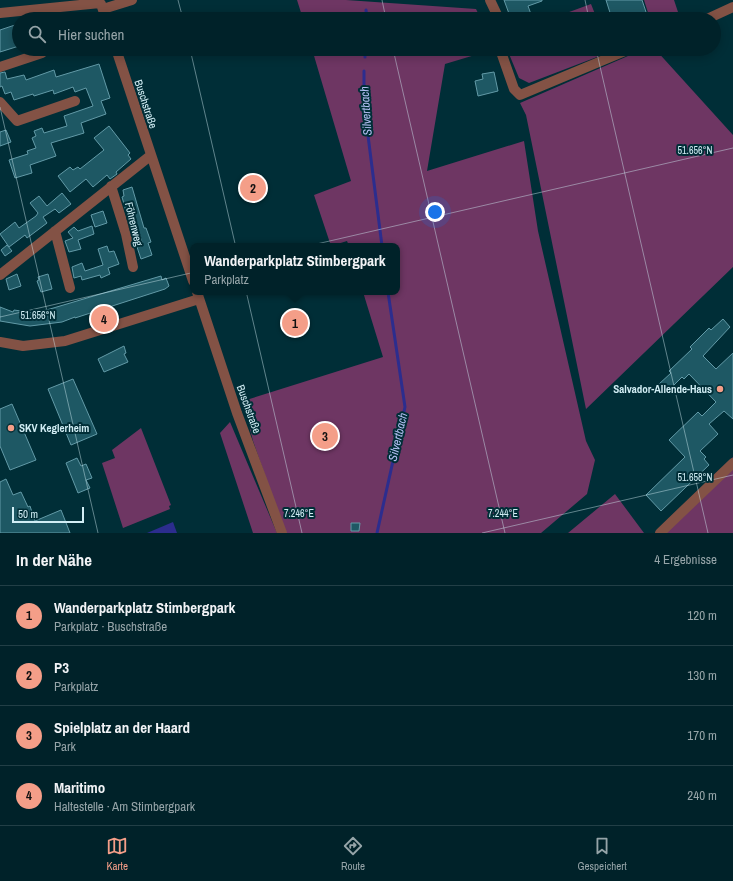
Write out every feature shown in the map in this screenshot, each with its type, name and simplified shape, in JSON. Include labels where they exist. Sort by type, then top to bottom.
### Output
[{"type":"street","points":[[0,13],[132,0]]},
{"type":"street","points":[[490,0],[496,12]]},
{"type":"street","points":[[721,13],[733,7]]},
{"type":"street","points":[[0,67],[33,56]]},
{"type":"street","name":"Buschstraße","points":[[118,56],[150,156],[190,272]]},
{"type":"street","points":[[502,56],[514,89],[520,95],[613,56]]},
{"type":"street","points":[[0,102],[17,121],[75,102]]},
{"type":"street","points":[[0,275],[150,156]]},
{"type":"street","name":"Föhrenweg","points":[[111,186],[126,234],[133,267]]},
{"type":"street","points":[[55,231],[70,288]]},
{"type":"street","points":[[0,342],[23,346],[65,341],[198,295]]},
{"type":"street","name":"Buschstraße","points":[[198,295],[229,392],[282,533]]},
{"type":"street","points":[[660,533],[733,463]]},
{"type":"shaded area","points":[[297,0],[346,0],[476,9],[478,12],[301,12]]},
{"type":"shaded area","points":[[644,0],[674,0],[678,12],[648,12]]},
{"type":"shaded area","points":[[591,4],[594,12],[569,12]]},
{"type":"shaded area","points":[[314,56],[472,56],[445,64],[427,171],[524,141],[538,231],[586,441],[595,460],[587,494],[541,533],[286,533],[253,441],[243,401],[383,357],[364,295],[400,295],[400,243],[348,243],[347,241],[341,243],[330,243],[314,195],[351,181]]},
{"type":"shaded area","points":[[510,56],[600,56],[529,83],[519,78]]},
{"type":"shaded area","points":[[628,56],[661,56],[733,135],[733,267],[586,409],[526,115],[520,103]]},
{"type":"shaded area","points":[[230,422],[277,533],[253,533],[220,433]]},
{"type":"shaded area","points":[[141,428],[171,505],[169,506],[170,509],[123,528],[102,463],[115,458],[112,450]]},
{"type":"shaded area","points":[[733,457],[733,533],[655,533],[666,523]]},
{"type":"shaded area","points":[[615,494],[644,533],[568,533]]},
{"type":"shaded area","points":[[173,522],[177,533],[147,533]]},
{"type":"building","points":[[504,0],[542,0],[528,6],[530,12],[508,12]]},
{"type":"building","points":[[606,0],[642,0],[646,12],[610,12]]},
{"type":"building","points":[[12,26],[12,48],[0,52],[0,30]]},
{"type":"building","points":[[99,64],[110,98],[101,101],[106,114],[81,123],[84,133],[51,143],[56,156],[30,165],[32,173],[15,178],[9,160],[28,154],[27,151],[36,148],[32,138],[36,136],[34,131],[42,128],[44,133],[67,126],[64,116],[93,106],[86,88],[75,92],[73,87],[54,94],[53,90],[14,100],[11,92],[5,94],[2,86],[0,87],[0,73],[5,72],[7,79],[24,75],[26,80],[54,70],[56,77]]},
{"type":"building","points":[[494,72],[498,91],[478,96],[475,81],[483,79],[482,74]]},
{"type":"building","points":[[109,126],[130,153],[128,155],[131,159],[116,172],[117,174],[110,179],[107,175],[93,187],[86,179],[70,192],[58,176],[70,167],[73,170],[78,167],[80,169],[104,150],[94,138]]},
{"type":"building","points":[[6,130],[11,142],[0,146],[0,132]]},
{"type":"building","points":[[132,187],[144,228],[146,228],[151,242],[148,243],[152,255],[141,259],[137,247],[143,245],[138,230],[132,232],[122,197],[124,196],[123,190]]},
{"type":"building","points":[[62,193],[71,204],[59,213],[55,209],[43,217],[47,223],[27,238],[25,235],[9,247],[0,234],[15,222],[19,228],[36,216],[38,213],[30,203],[39,196],[47,206]]},
{"type":"building","points":[[103,211],[107,223],[95,227],[91,215]]},
{"type":"building","points":[[92,226],[94,234],[78,240],[81,249],[69,252],[65,241],[73,238],[68,232],[74,227],[78,231]]},
{"type":"building","points":[[7,245],[12,251],[5,256],[1,250]]},
{"type":"building","points":[[107,246],[109,252],[114,251],[119,264],[108,268],[110,274],[101,278],[100,275],[82,280],[81,276],[74,278],[72,267],[82,263],[85,271],[103,265],[98,249]]},
{"type":"building","points":[[17,274],[21,286],[9,290],[6,279]]},
{"type":"building","points":[[48,274],[52,289],[41,292],[37,281],[39,280],[38,277]]},
{"type":"building","points":[[161,276],[162,280],[166,278],[169,286],[165,289],[62,322],[30,326],[0,321],[0,307],[13,312],[14,310],[34,313]]},
{"type":"building","points":[[723,319],[730,327],[703,356],[716,369],[733,353],[733,419],[724,411],[709,424],[718,434],[700,451],[706,457],[704,459],[709,465],[661,511],[646,495],[685,457],[669,440],[698,412],[702,416],[716,402],[689,374],[684,379],[682,377],[667,392],[659,384],[671,373],[669,371],[692,349],[690,347],[709,328],[711,330]]},
{"type":"building","points":[[124,346],[126,353],[124,354],[128,362],[104,372],[98,359]]},
{"type":"building","points":[[73,379],[97,434],[71,445],[48,389]]},
{"type":"building","name":"SKV Keglerheim","points":[[12,404],[36,460],[10,470],[0,446],[0,409]]},
{"type":"building","points":[[77,458],[81,466],[86,464],[92,478],[86,480],[90,488],[78,493],[66,463]]},
{"type":"building","points":[[6,479],[13,495],[21,492],[28,507],[30,506],[35,521],[61,510],[70,533],[0,533],[0,482]]},
{"type":"building","points":[[351,523],[360,523],[359,531],[351,531]]},
{"type":"waterway","name":"Silvertbach","points":[[364,71],[364,104],[382,243]]},
{"type":"waterway","name":"Silvertbach","points":[[377,533],[405,407],[388,295]]},
{"type":"place","name":"P3","points":[[253,188]]},
{"type":"place","name":"Maritimo","points":[[104,319]]},
{"type":"place","name":"Wanderparkplatz Stimbergpark","points":[[295,323]]},
{"type":"place","name":"Salvador-Allende-Haus","points":[[720,389]]},
{"type":"place","name":"SKV Keglerheim","points":[[11,428]]},
{"type":"place","name":"Spielplatz an der Haard","points":[[325,436]]}]
